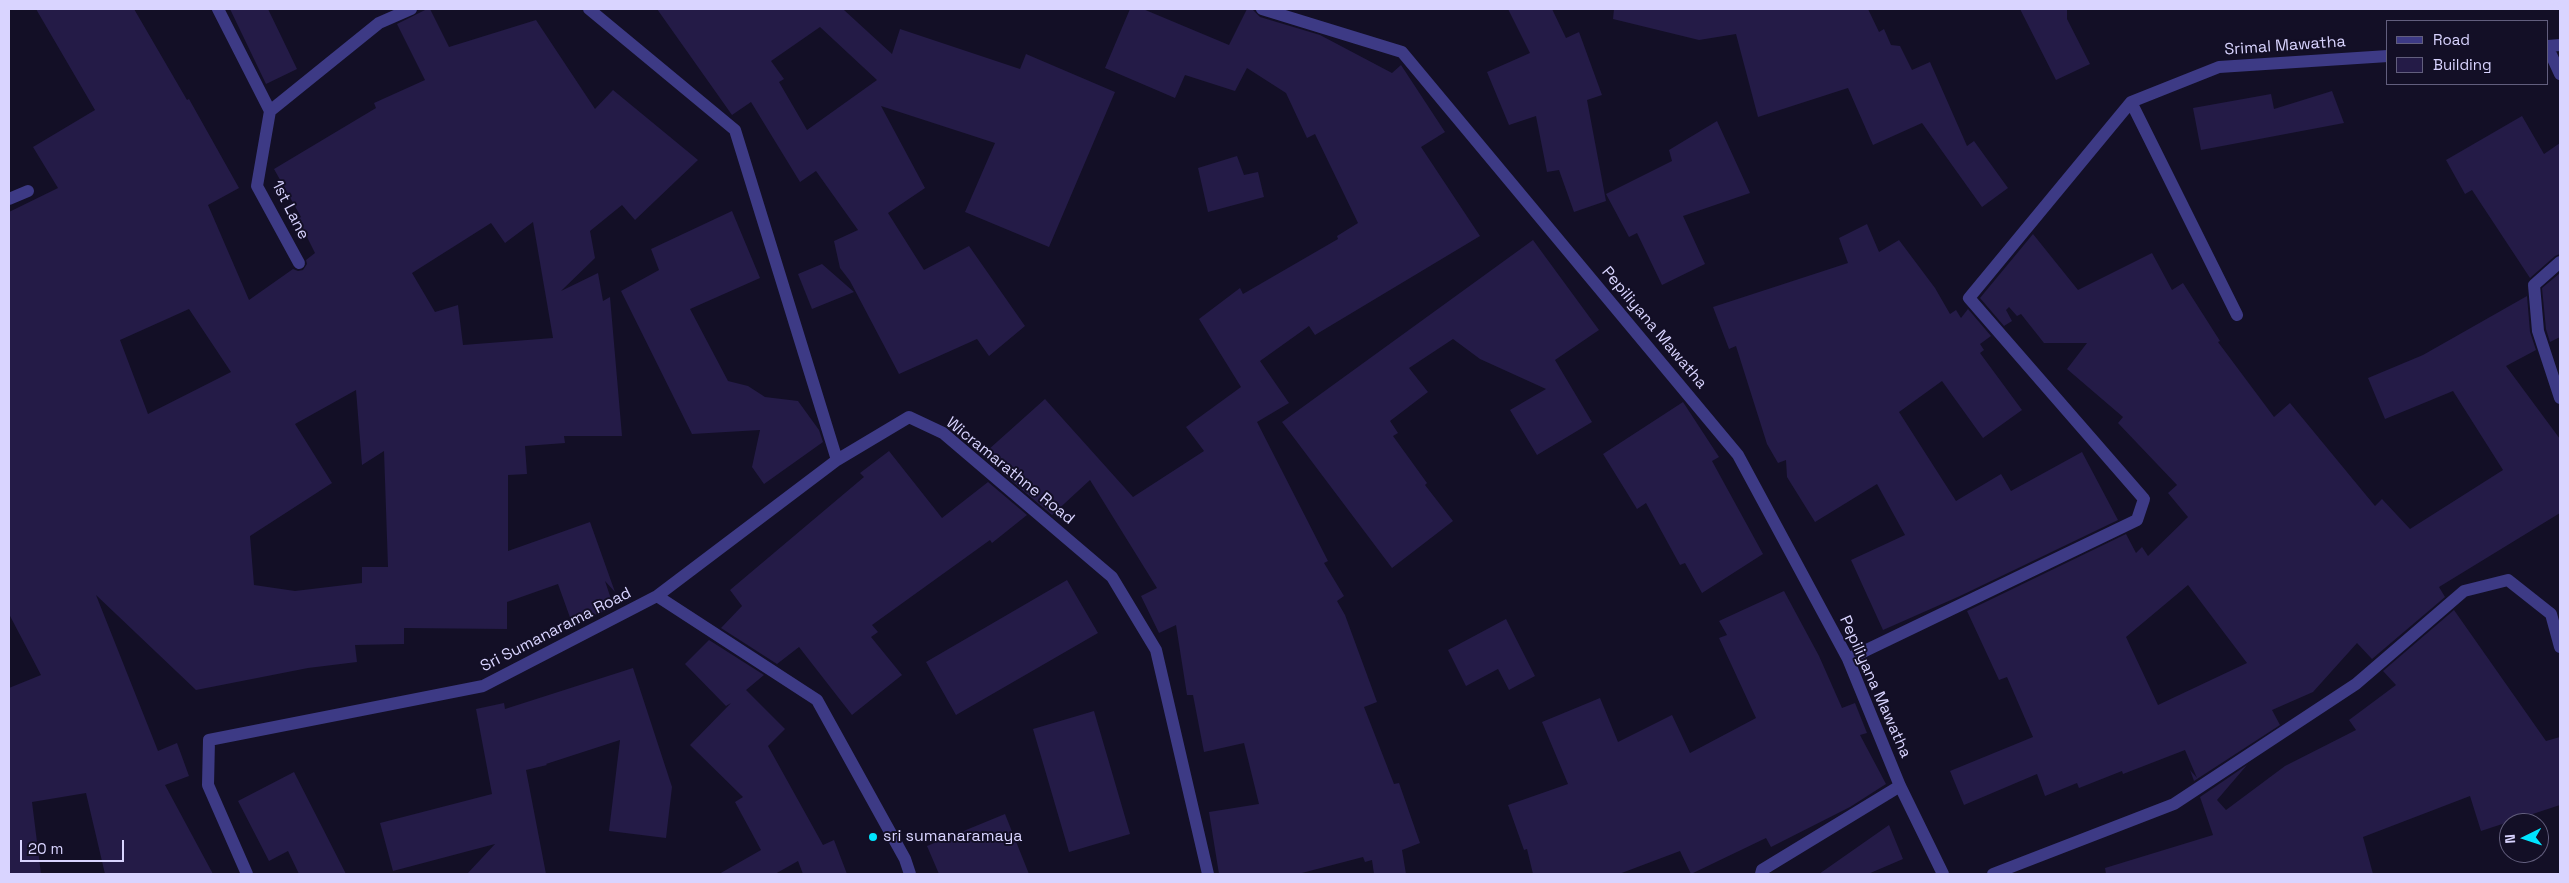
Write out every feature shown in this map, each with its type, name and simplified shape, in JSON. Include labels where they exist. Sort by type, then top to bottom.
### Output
[{"type":"street","points":[[218,9],[270,111],[379,23],[411,9]]},
{"type":"street","points":[[589,9],[735,130],[837,460]]},
{"type":"street","name":"Pepiliyana Mawatha","points":[[1262,9],[1402,52],[1738,455],[1848,659],[1900,786],[1943,874]]},
{"type":"street","points":[[2549,49],[2560,74]]},
{"type":"street","name":"Srimal Mawatha","points":[[1848,659],[2137,520],[2144,499],[1969,298],[2131,102],[2219,66],[2386,56]]},
{"type":"street","points":[[2131,102],[2237,315]]},
{"type":"street","name":"1st Lane","points":[[270,111],[257,186],[299,263]]},
{"type":"street","points":[[9,199],[28,190]]},
{"type":"street","points":[[2560,262],[2534,286],[2538,331],[2560,398]]},
{"type":"street","name":"Wicramarathne Road","points":[[837,460],[909,417],[943,433],[1112,577],[1156,650],[1208,874]]},
{"type":"street","name":"Sri Sumanarama Road","points":[[247,874],[208,785],[209,740],[483,686],[657,596],[837,460]]},
{"type":"street","points":[[1993,874],[2174,804],[2356,684],[2464,591],[2508,580],[2551,614],[2560,647]]},
{"type":"street","points":[[657,596],[817,700],[905,859],[910,874]]},
{"type":"street","points":[[1761,874],[1762,870],[1900,786]]},
{"type":"building","points":[[36,9],[134,9],[187,100],[189,99],[239,188],[208,205],[249,300],[293,269],[303,270],[307,264],[306,260],[315,253],[298,219],[301,217],[274,169],[376,108],[374,103],[425,80],[397,24],[427,9],[430,9],[449,47],[536,20],[595,109],[613,90],[698,160],[635,220],[622,205],[590,231],[595,258],[561,291],[598,273],[603,301],[610,297],[622,436],[564,436],[565,443],[525,446],[527,474],[508,475],[508,551],[590,522],[615,592],[605,581],[614,608],[572,623],[558,584],[507,602],[507,629],[404,628],[404,644],[355,645],[357,662],[308,668],[196,690],[96,595],[158,751],[177,743],[189,776],[165,785],[213,874],[105,874],[86,793],[32,802],[41,874],[9,874],[9,688],[41,675],[9,614],[9,212],[58,188],[33,147],[95,110]],"holes":[[[533,222],[553,338],[463,345],[458,305],[435,312],[412,273],[491,223],[505,243]],[[189,309],[231,372],[148,414],[120,340]],[[356,390],[362,465],[384,451],[388,567],[362,567],[362,583],[295,591],[254,585],[250,536],[332,483],[295,424]]]},
{"type":"building","points":[[230,9],[268,9],[297,69],[266,84]]},
{"type":"building","points":[[657,9],[847,9],[844,10],[892,54],[900,29],[1020,69],[1026,54],[1115,92],[1049,247],[965,212],[995,143],[881,106],[925,188],[888,213],[924,270],[969,246],[1025,326],[989,356],[977,339],[899,374],[850,281],[840,268],[834,241],[858,230],[816,171],[800,182],[751,102],[732,115]],"holes":[[[820,27],[877,80],[807,130],[779,82],[784,79],[771,61]]]},
{"type":"building","points":[[1130,9],[1143,9],[1229,45],[1247,9],[1252,9],[1260,17],[1320,35],[1392,73],[1401,65],[1445,132],[1421,147],[1480,236],[1315,335],[1309,326],[1260,361],[1289,403],[1257,422],[1328,561],[1324,563],[1344,596],[1337,601],[1345,615],[1377,702],[1364,707],[1394,784],[1399,783],[1420,843],[1402,850],[1406,874],[1374,874],[1372,860],[1365,862],[1363,857],[1298,874],[1219,874],[1209,812],[1259,804],[1244,743],[1204,752],[1193,695],[1187,695],[1176,625],[1159,633],[1141,596],[1157,588],[1090,480],[1052,515],[1001,472],[1005,469],[988,450],[1045,399],[1133,497],[1204,451],[1186,427],[1241,387],[1199,319],[1240,288],[1243,294],[1338,239],[1337,236],[1358,223],[1315,134],[1307,138],[1286,93],[1247,68],[1235,91],[1185,75],[1175,98],[1105,68]]},
{"type":"building","points":[[1508,9],[1552,9],[1566,38],[1579,32],[1602,95],[1587,100],[1606,201],[1574,212],[1559,170],[1547,172],[1536,116],[1509,125],[1487,72],[1530,53]]},
{"type":"building","points":[[1614,9],[1868,9],[1879,32],[1884,29],[1891,45],[1900,46],[1912,70],[1930,62],[1967,146],[1974,141],[2008,188],[1982,207],[1922,123],[1873,145],[1848,88],[1758,117],[1736,34],[1699,40],[1613,19]]},
{"type":"building","points":[[2020,9],[2067,9],[2067,19],[2090,64],[2056,80]]},
{"type":"building","points":[[2332,91],[2344,123],[2201,150],[2193,108],[2271,94],[2274,109]]},
{"type":"building","points":[[2522,116],[2544,154],[2560,143],[2560,254],[2555,256],[2530,278],[2472,190],[2465,194],[2446,160]]},
{"type":"building","points":[[1717,121],[1750,193],[1683,216],[1705,264],[1662,285],[1637,233],[1629,237],[1606,194],[1672,161],[1669,150]]},
{"type":"building","points":[[1237,156],[1244,175],[1258,172],[1264,197],[1208,212],[1198,168]]},
{"type":"building","points":[[732,211],[760,278],[690,309],[728,381],[748,386],[765,397],[798,401],[819,430],[823,442],[764,484],[752,467],[760,430],[692,434],[621,291],[659,270],[651,249]]},
{"type":"building","points":[[1867,224],[1879,252],[1899,240],[1935,288],[1950,314],[1956,310],[1961,318],[1968,309],[1991,336],[1980,344],[1984,350],[1980,353],[2022,410],[1983,438],[1942,381],[1899,412],[1956,501],[2001,474],[2011,491],[2082,452],[2118,520],[1960,596],[1883,630],[1851,560],[1905,535],[1877,484],[1815,522],[1787,477],[1786,460],[1778,463],[1767,444],[1736,346],[1729,349],[1713,307],[1848,263],[1839,238]]},
{"type":"building","points":[[2033,234],[2078,290],[2152,253],[2172,290],[2183,283],[2220,341],[2218,342],[2274,417],[2290,403],[2375,506],[2382,499],[2410,529],[2503,470],[2453,391],[2385,419],[2368,378],[2423,355],[2527,296],[2530,332],[2536,350],[2506,366],[2560,439],[2560,513],[2439,587],[2445,597],[2372,659],[2357,643],[2313,692],[2272,710],[2280,725],[2194,781],[2190,770],[2197,778],[2185,750],[2123,774],[2122,771],[2079,788],[2077,783],[2045,796],[2037,774],[1964,805],[1950,771],[2033,737],[2007,677],[1999,680],[1967,611],[2126,534],[2136,553],[2142,547],[2148,556],[2188,517],[2168,493],[2177,485],[2118,423],[2123,417],[2067,369],[2087,343],[2044,343],[2021,314],[2017,316],[2009,307],[2006,310],[2012,321],[2004,326],[1980,298]],"holes":[[[2188,585],[2247,663],[2158,705],[2126,637]]]},
{"type":"building","points":[[1533,240],[1599,330],[1555,360],[1592,422],[1537,455],[1510,410],[1546,389],[1480,359],[1453,339],[1409,368],[1428,392],[1390,421],[1398,433],[1393,436],[1427,483],[1425,485],[1453,521],[1392,568],[1282,422]]},
{"type":"building","points":[[822,264],[854,292],[812,309],[798,274]]},
{"type":"building","points":[[2560,273],[2560,337],[2550,342],[2546,329],[2542,288]]},
{"type":"building","points":[[1683,402],[1719,457],[1712,461],[1763,554],[1702,593],[1685,563],[1680,565],[1646,503],[1637,509],[1603,454]]},
{"type":"building","points":[[889,451],[942,518],[988,482],[1027,515],[992,543],[990,540],[872,625],[878,632],[871,637],[902,675],[852,715],[799,647],[777,664],[721,628],[742,606],[730,590],[864,477],[860,473]]},
{"type":"building","points":[[1067,580],[1098,633],[956,715],[926,662]]},
{"type":"building","points":[[1784,591],[1819,656],[1842,708],[1855,703],[1867,733],[1860,735],[1886,784],[1850,807],[1771,847],[1766,838],[1691,874],[1680,851],[1619,874],[1533,874],[1527,849],[1524,850],[1508,805],[1568,784],[1542,722],[1600,698],[1618,742],[1672,715],[1690,753],[1756,718],[1719,638],[1727,635],[1719,621]]},
{"type":"building","points":[[2454,610],[2546,741],[2560,737],[2560,805],[2536,813],[2499,813],[2499,825],[2481,831],[2470,796],[2363,837],[2373,874],[2106,874],[2105,868],[2213,835],[2200,797],[2247,765],[2217,800],[2226,810],[2285,766],[2356,730],[2349,720],[2396,685],[2383,671]]},
{"type":"building","points":[[1506,619],[1535,676],[1509,690],[1498,669],[1466,686],[1448,650]]},
{"type":"building","points":[[709,640],[764,675],[746,690],[785,729],[768,746],[823,845],[834,840],[847,874],[803,874],[798,861],[775,874],[719,874],[761,850],[735,802],[743,797],[690,745],[731,703],[726,706],[685,664]]},
{"type":"building","points":[[633,668],[672,787],[666,838],[609,831],[620,740],[547,765],[526,770],[546,874],[467,874],[495,844],[393,871],[380,823],[492,794],[476,709],[504,703],[505,709]]},
{"type":"building","points":[[1094,711],[1130,834],[1069,852],[1033,729]]},
{"type":"building","points":[[294,772],[346,874],[299,874],[288,851],[269,861],[238,801]]},
{"type":"building","points":[[1005,814],[1029,874],[939,874],[927,846]]},
{"type":"building","points":[[1889,825],[1903,859],[1868,874],[1819,874]]},
{"type":"place","name":"sri sumanaramaya","points":[[873,837]]}]
